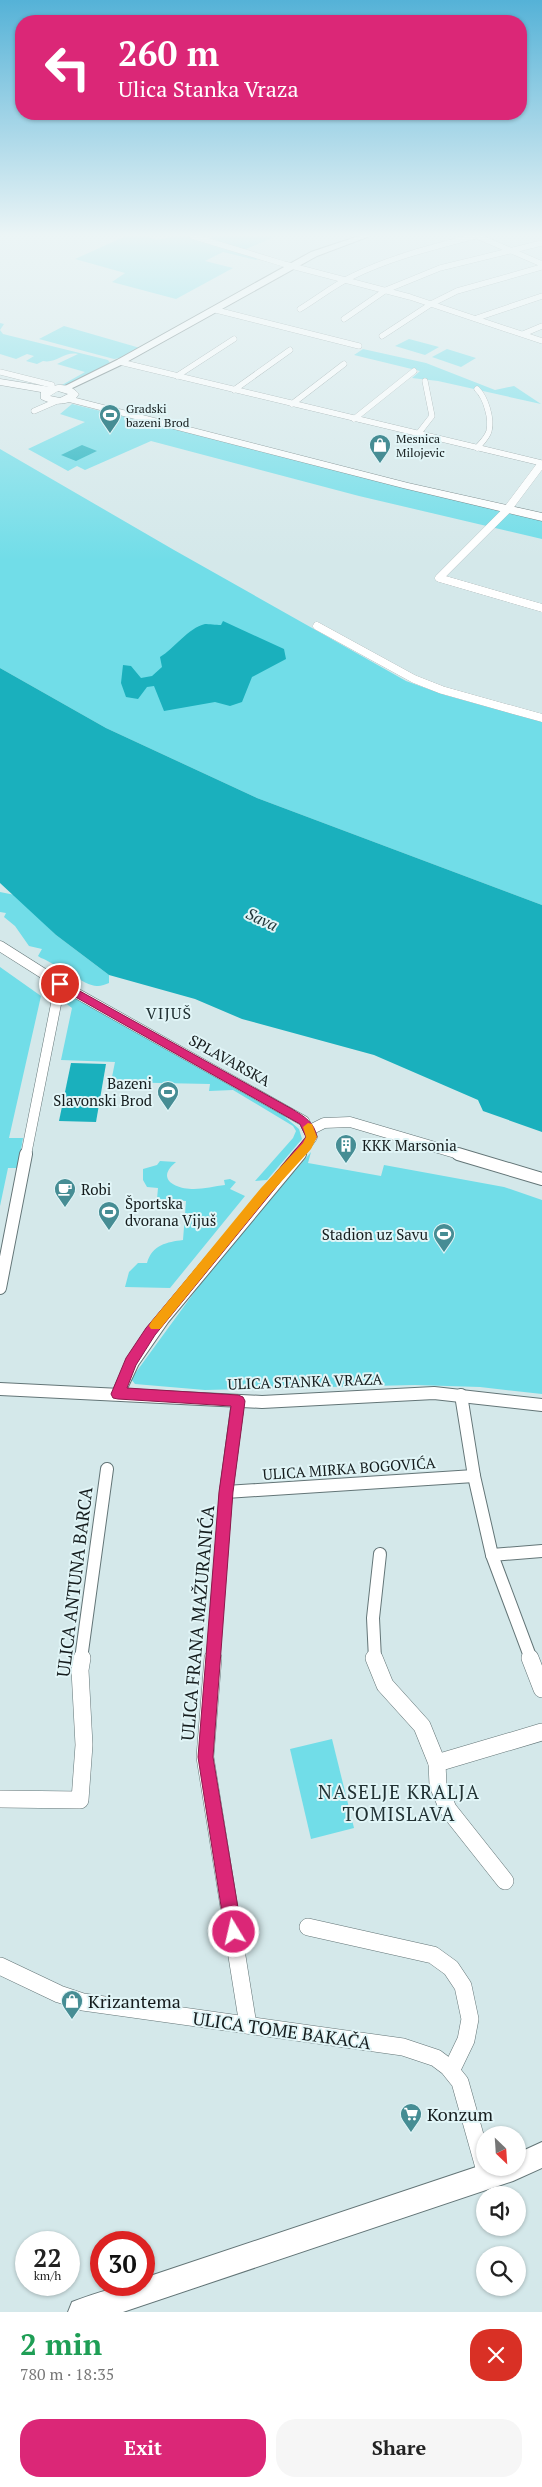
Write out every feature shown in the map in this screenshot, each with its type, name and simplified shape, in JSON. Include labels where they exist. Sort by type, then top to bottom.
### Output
[{"type":"main road","points":[[1,379],[510,507],[542,517]]},
{"type":"main road","points":[[510,507],[542,509]]},
{"type":"street","points":[[34,411],[58,393],[153,344]]},
{"type":"street","points":[[177,376],[225,344]]},
{"type":"street","points":[[351,344],[359,346]]},
{"type":"street","points":[[234,390],[290,350]]},
{"type":"street","points":[[120,362],[542,464],[510,507],[439,578],[542,608]]},
{"type":"street","points":[[292,404],[344,364]]},
{"type":"street","points":[[354,419],[414,371]]},
{"type":"street","points":[[1,379],[15,376],[58,393]]},
{"type":"street","points":[[1,379],[15,376]]},
{"type":"street","points":[[418,434],[432,416],[425,381]]},
{"type":"street","points":[[477,389],[481,393],[489,421],[488,432],[477,448]]},
{"type":"street","points":[[317,626],[414,679],[442,690],[542,718]]},
{"type":"street","name":"SPLAVARSKA","points":[[0,946],[60,984],[257,1093],[304,1122],[310,1130]]},
{"type":"street","points":[[0,1288],[60,984]]},
{"type":"street","points":[[118,1394],[131,1362],[151,1331],[266,1191],[307,1146],[312,1137],[310,1130],[324,1122],[350,1122],[542,1178]]},
{"type":"street","name":"ULICA STANKA VRAZA","points":[[0,1389],[272,1402],[434,1393],[542,1405]]},
{"type":"street","points":[[461,1395],[474,1476],[492,1555],[542,1689]]},
{"type":"street","name":"ULICA FRANA MAŽURANIĆA","points":[[238,1401],[226,1492],[205,1757],[248,2025]]},
{"type":"street","name":"ULICA ANTUNA BARCA","points":[[0,1799],[80,1800],[84,1745],[80,1670],[107,1469]]},
{"type":"street","name":"ULICA MIRKA BOGOVIĆA","points":[[226,1492],[474,1476]]},
{"type":"street","points":[[492,1555],[542,1551]]},
{"type":"street","points":[[380,1554],[372,1647],[379,1677],[390,1692],[418,1720],[428,1735],[437,1763],[438,1785],[448,1809],[505,1881]]},
{"type":"street","points":[[437,1763],[542,1732]]},
{"type":"street","points":[[308,1927],[433,1955],[444,1961],[465,1991],[468,2005],[469,2030],[462,2051],[452,2069],[460,2082],[487,2178]]},
{"type":"street","name":"ULICA TOME BAKAČA","points":[[0,1966],[59,1994],[83,2002],[403,2047],[441,2059],[452,2069]]},
{"type":"street","points":[[526,2162],[542,2155]]},
{"type":"street","points":[[82,2312],[492,2176]]},
{"type":"shaded area","points":[[0,344],[43,344],[108,360],[110,363],[68,387],[62,385],[85,372],[57,364],[78,354],[68,354],[52,361],[43,361],[37,364],[26,361],[34,356],[27,354],[16,359],[0,354]]},
{"type":"shaded area","points":[[57,344],[126,344],[140,348],[121,358],[114,359]]},
{"type":"shaded area","points":[[399,344],[427,344],[439,347],[425,355],[395,346]]},
{"type":"shaded area","points":[[363,349],[426,363],[495,390],[514,386],[541,404],[438,381],[412,378],[420,371],[354,355]]},
{"type":"shaded area","points":[[447,349],[476,358],[461,367],[432,357]]},
{"type":"shaded area","points":[[72,404],[542,519],[542,539],[359,496],[151,441],[85,470],[77,466],[68,471],[28,449],[85,422],[60,414]]},
{"type":"shaded area","points":[[0,449],[406,681],[445,695],[542,722],[542,905],[257,798],[106,728],[0,668]]},
{"type":"shaded area","points":[[0,892],[15,895],[56,935],[109,975],[109,983],[93,986],[38,956],[42,949],[29,946],[15,926],[4,917],[6,913],[0,912]]},
{"type":"shaded area","points":[[0,967],[41,996],[9,1138],[23,1138],[18,1168],[8,1168],[0,1206]]},
{"type":"shaded area","points":[[73,996],[277,1110],[299,1129],[302,1139],[267,1180],[255,1181],[293,1138],[296,1131],[293,1126],[233,1090],[209,1091],[210,1084],[111,1082],[115,1062],[61,1060],[72,1008],[64,1002]]},
{"type":"shaded area","points":[[311,1152],[308,1163],[381,1176],[384,1165],[504,1187],[542,1200],[542,1394],[480,1387],[415,1385],[205,1390],[135,1384],[131,1379],[212,1268]]},
{"type":"shaded area","points":[[160,1161],[176,1162],[167,1173],[167,1178],[174,1185],[187,1189],[202,1189],[225,1185],[224,1180],[230,1179],[236,1182],[230,1189],[245,1196],[170,1288],[125,1287],[129,1272],[138,1263],[147,1263],[156,1248],[183,1240],[186,1201],[157,1199],[158,1188],[147,1187],[143,1180],[143,1169],[157,1165]]},
{"type":"shaded area","points":[[332,1739],[354,1828],[311,1839],[290,1749]]},
{"type":"water","points":[[82,445],[97,451],[76,461],[61,455]]},
{"type":"water","points":[[223,621],[284,649],[286,659],[252,677],[242,702],[230,706],[215,702],[164,711],[154,686],[147,687],[138,699],[126,697],[121,683],[123,665],[131,666],[141,678],[152,676],[162,667],[160,657],[187,634],[199,626],[205,624],[221,625]]},
{"type":"water","name":"Sava","points":[[0,668],[106,728],[257,798],[542,905],[542,1132],[483,1111],[478,1100],[374,1055],[242,1019],[195,999],[109,975],[56,935],[0,883]]},
{"type":"water","points":[[71,1063],[106,1064],[96,1122],[59,1121]]},
{"type":"slow traffic","points":[[156,1326],[266,1191],[307,1146],[312,1137],[308,1127]]},
{"type":"place","name":"Gradski bazeni Brod","points":[[110,434]]},
{"type":"place","name":"Mesnica Milojevic","points":[[380,464]]},
{"type":"place","name":"Bazeni Slavonski Brod","points":[[168,1111]]},
{"type":"place","name":"KKK Marsonia","points":[[346,1164]]},
{"type":"place","name":"Robi","points":[[65,1208]]},
{"type":"place","name":"Športska dvorana Vijuš","points":[[109,1231]]},
{"type":"place","name":"Stadion uz Savu","points":[[444,1253]]},
{"type":"place","name":"Krizantema","points":[[72,2020]]},
{"type":"place","name":"Konzum","points":[[411,2133]]},
{"type":"district","name":"VIJUŠ","points":[[169,1013]]},
{"type":"district","name":"NASELJE KRALJA TOMISLAVA","points":[[399,1802]]},
{"type":"route","points":[[60,984],[257,1093],[304,1122],[310,1130],[312,1137],[307,1146],[266,1191],[151,1331],[131,1362],[118,1394],[238,1401],[226,1492],[205,1757],[234,1932]]}]
